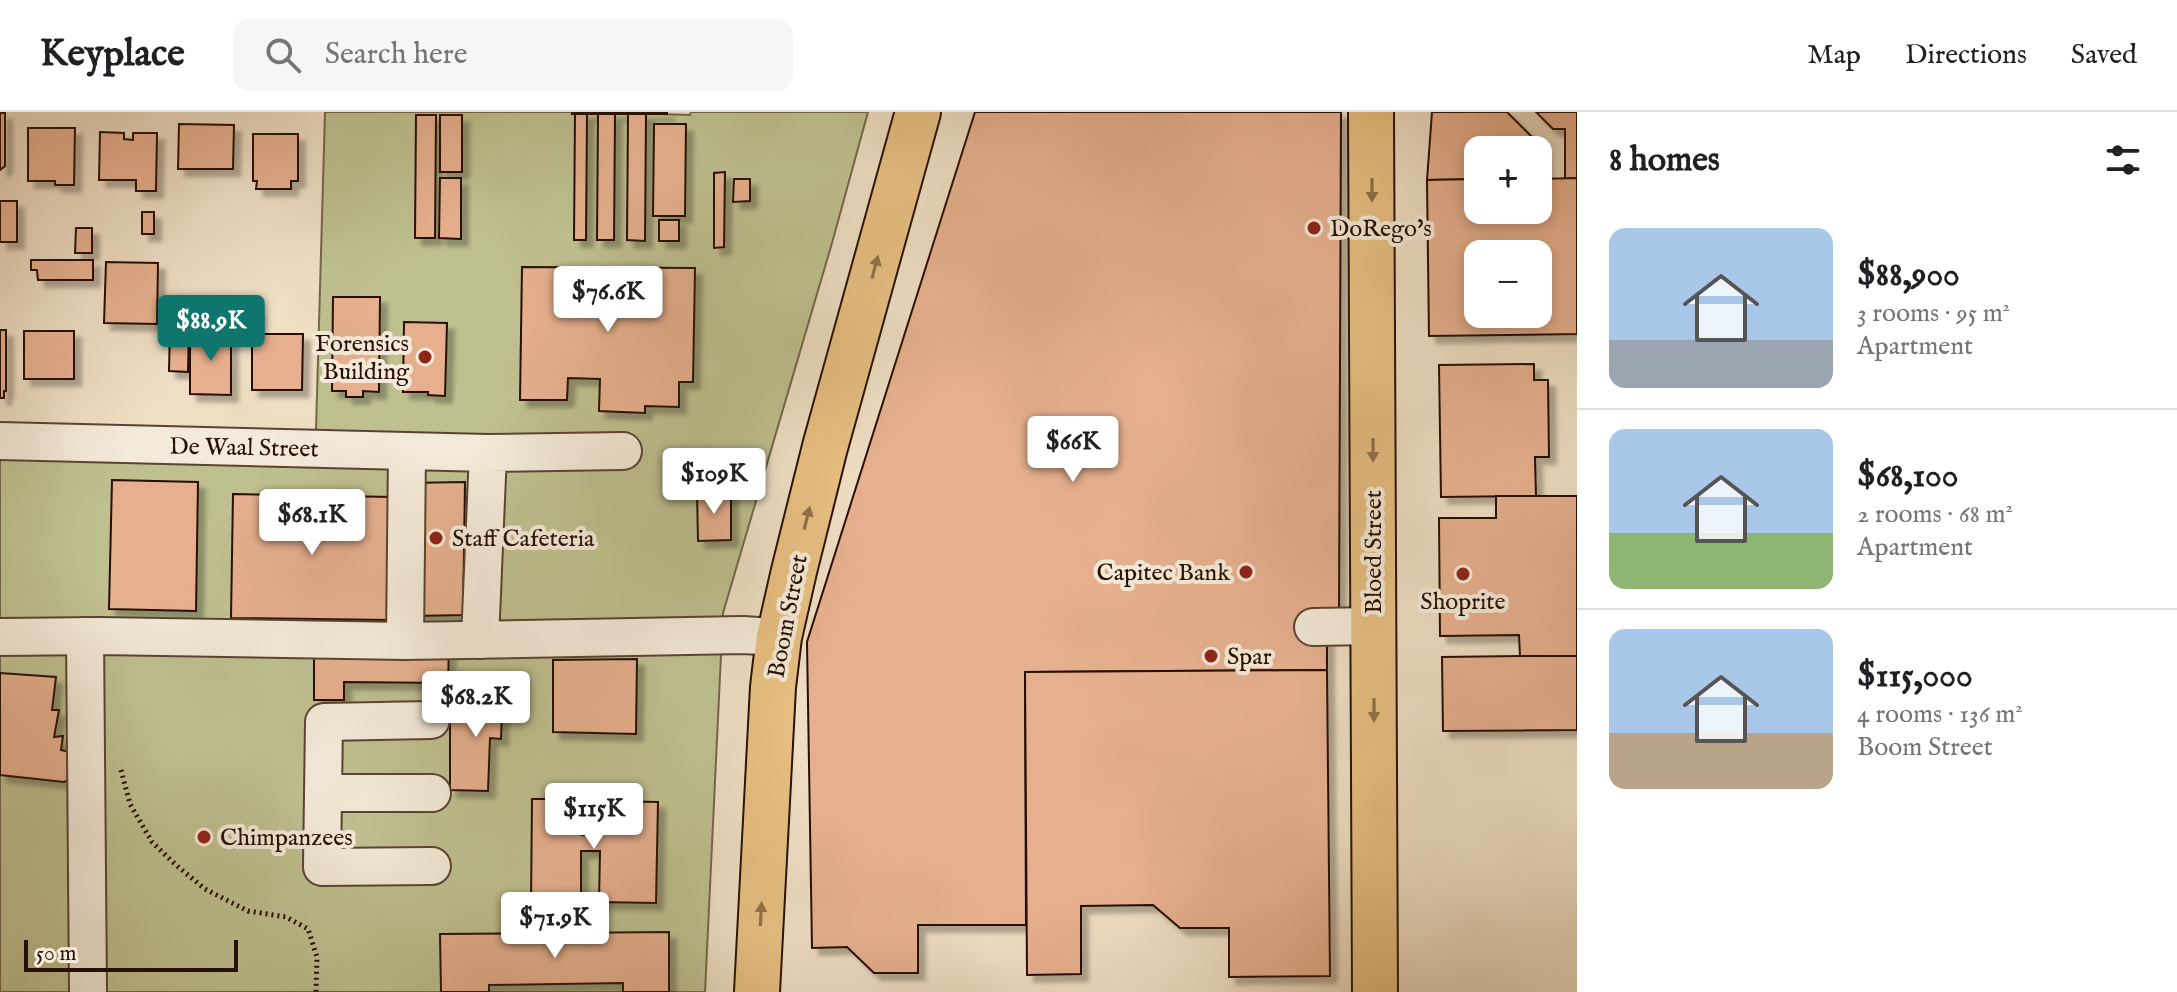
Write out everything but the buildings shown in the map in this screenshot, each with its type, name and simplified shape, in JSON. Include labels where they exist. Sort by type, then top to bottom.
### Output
[{"type":"main road","name":"Boom Street","points":[[757,992],[773,687],[779,637],[825,447],[918,112]]},
{"type":"main road","name":"Bloed Street","points":[[1371,112],[1375,992]]},
{"type":"lane","name":"De Waal Street","points":[[0,441],[488,453],[623,451]]},
{"type":"lane","points":[[405,641],[407,451]]},
{"type":"lane","points":[[480,640],[488,453]]},
{"type":"lane","points":[[1313,627],[1374,626]]},
{"type":"lane","points":[[85,636],[88,992]]},
{"type":"lane","points":[[0,637],[405,641],[779,637]]},
{"type":"lane","points":[[431,720],[324,722],[322,867],[432,866]]},
{"type":"lane","points":[[323,793],[432,793]]},
{"type":"path","points":[[86,742],[119,763],[130,804],[152,842],[176,865],[205,889],[248,911],[286,917],[308,929],[317,957],[316,992]]},
{"type":"green space","points":[[325,112],[660,112],[690,115],[691,112],[868,112],[723,613],[705,992],[0,992],[0,459],[315,465]]},
{"type":"place","name":"DoRego's","points":[[1314,228]]},
{"type":"place","name":"Forensics Building","points":[[425,357]]},
{"type":"place","name":"Staff Cafeteria","points":[[436,538]]},
{"type":"place","name":"Capitec Bank","points":[[1246,572]]},
{"type":"place","name":"Shoprite","points":[[1463,574]]},
{"type":"place","name":"Spar","points":[[1211,656]]},
{"type":"place","name":"Chimpanzees","points":[[204,837]]}]
